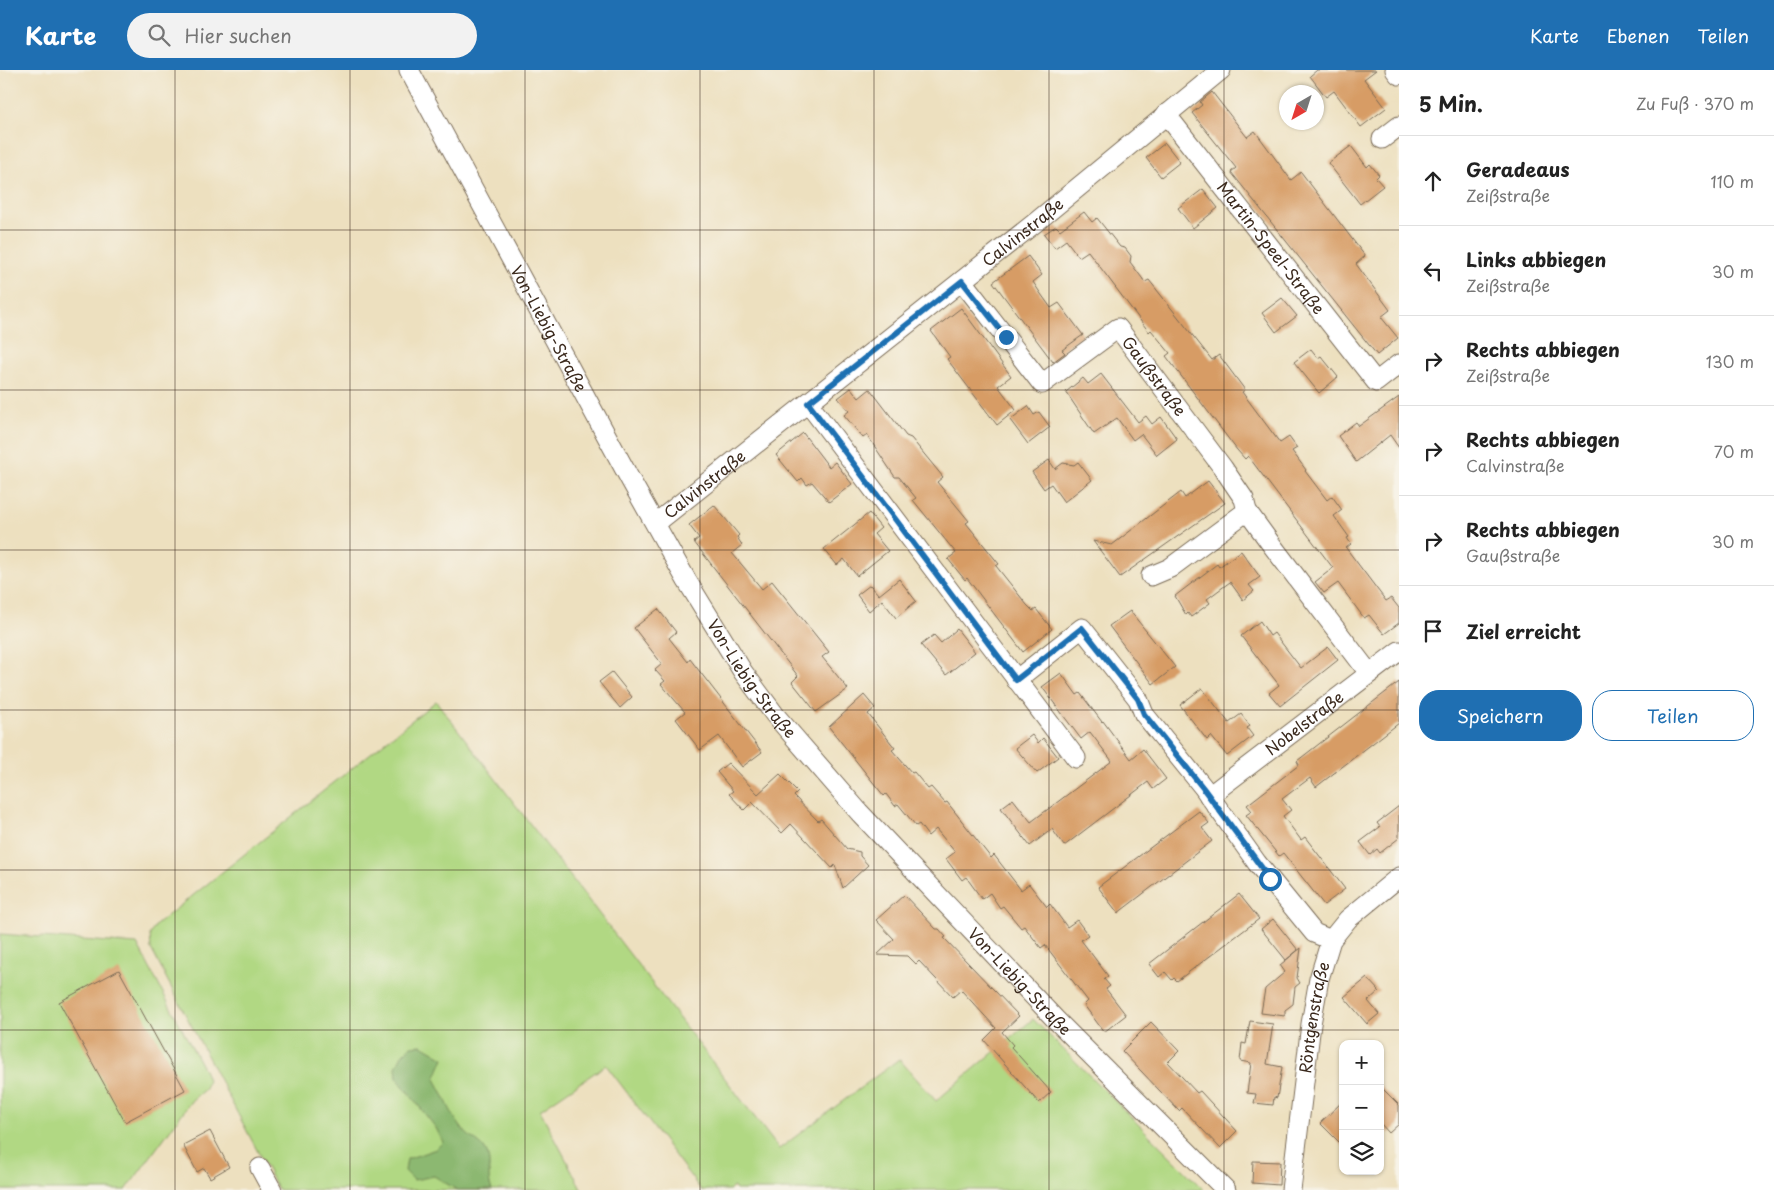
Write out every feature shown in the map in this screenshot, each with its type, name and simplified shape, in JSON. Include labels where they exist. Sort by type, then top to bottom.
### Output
[{"type":"street","name":"Von-Liebig-Straße","points":[[409,70],[631,481],[687,581],[743,672],[804,750],[859,812],[1050,1014],[1226,1190]]},
{"type":"street","name":"Calvinstraße","points":[[656,523],[962,281],[1221,70]]},
{"type":"street","points":[[1395,70],[1399,75]]},
{"type":"street","name":"Martin-Speel-Straße","points":[[1166,114],[1376,382],[1399,364]]},
{"type":"street","points":[[1382,139],[1399,126]]},
{"type":"street","name":"Gaußstraße","points":[[962,281],[1042,384],[1118,328],[1223,468],[1244,499],[1247,511],[1369,673]]},
{"type":"street","points":[[808,403],[1076,758]]},
{"type":"street","points":[[1151,576],[1160,574],[1170,568],[1247,511]]},
{"type":"street","points":[[1016,680],[1082,628],[1138,699],[1144,714],[1257,863],[1314,933],[1331,940]]},
{"type":"street","name":"Nobelstraße","points":[[1208,796],[1399,650]]},
{"type":"street","name":"Röntgenstraße","points":[[1291,1190],[1311,1024],[1319,979],[1331,940],[1348,919],[1399,877]]},
{"type":"street","points":[[260,1168],[272,1190]]},
{"type":"green space","points":[[436,701],[779,1149],[899,1059],[936,1101],[1033,1019],[1204,1190],[736,1190],[734,1187],[729,1190],[701,1190],[606,1065],[540,1110],[582,1190],[278,1190],[151,949],[150,934],[156,925]]},
{"type":"green space","points":[[0,934],[137,944],[205,1072],[208,1080],[205,1089],[192,1100],[126,1190],[0,1190]]},
{"type":"green space","points":[[422,1045],[444,1058],[435,1079],[452,1114],[461,1127],[487,1153],[489,1180],[492,1190],[457,1190],[434,1176],[414,1180],[405,1171],[407,1159],[436,1149],[443,1142],[436,1128],[397,1078],[396,1067],[402,1055],[411,1046]]},
{"type":"building","points":[[1317,70],[1376,70],[1364,79],[1386,108],[1361,127],[1334,91],[1326,97],[1324,94],[1324,85],[1317,85],[1310,76]]},
{"type":"building","points":[[1212,92],[1247,137],[1255,131],[1291,180],[1301,172],[1365,256],[1356,264],[1390,310],[1381,317],[1398,338],[1377,355],[1231,172],[1236,168],[1192,113],[1202,105],[1200,102]]},
{"type":"building","points":[[1165,143],[1180,162],[1161,177],[1146,158]]},
{"type":"building","points":[[1351,146],[1367,167],[1370,164],[1379,175],[1376,178],[1383,186],[1360,204],[1328,163]]},
{"type":"building","points":[[1203,189],[1218,208],[1193,228],[1178,208]]},
{"type":"building","points":[[1084,212],[1092,222],[1097,218],[1120,247],[1125,248],[1131,256],[1130,262],[1145,282],[1149,280],[1212,360],[1219,355],[1245,390],[1242,392],[1280,443],[1289,437],[1297,448],[1292,451],[1305,471],[1327,500],[1332,496],[1342,510],[1334,516],[1349,537],[1347,538],[1351,544],[1346,548],[1386,601],[1391,598],[1399,608],[1399,623],[1384,634],[1369,615],[1364,618],[1338,583],[1324,593],[1315,582],[1333,568],[1248,456],[1245,459],[1237,450],[1166,356],[1170,353],[1151,330],[1149,332],[1088,251],[1079,257],[1066,240],[1055,248],[1044,234],[1056,226],[1060,230]]},
{"type":"building","points":[[1028,256],[1042,275],[1033,282],[1041,294],[1051,308],[1059,303],[1083,335],[1062,350],[1065,353],[1053,362],[993,282]]},
{"type":"building","points":[[1282,298],[1297,316],[1276,332],[1262,313]]},
{"type":"building","points":[[961,308],[1011,376],[998,386],[1016,410],[997,425],[947,359],[950,357],[931,331]]},
{"type":"building","points":[[1311,349],[1318,358],[1321,356],[1338,377],[1319,393],[1294,362]]},
{"type":"building","points":[[1101,374],[1138,422],[1146,416],[1152,424],[1161,417],[1177,439],[1157,455],[1141,434],[1133,440],[1117,418],[1094,434],[1066,392],[1083,378],[1088,384]]},
{"type":"building","points":[[851,388],[859,398],[870,389],[906,436],[911,438],[943,477],[937,482],[969,521],[966,523],[999,564],[996,566],[1027,605],[1033,611],[1036,609],[1052,629],[1023,652],[967,578],[965,580],[948,559],[956,553],[913,500],[916,498],[899,477],[895,477],[867,435],[863,438],[844,415],[849,411],[838,398]]},
{"type":"building","points":[[1399,397],[1399,448],[1390,435],[1356,462],[1338,436],[1356,422],[1359,426]]},
{"type":"building","points":[[1028,406],[1034,415],[1039,412],[1050,427],[1028,444],[1010,420]]},
{"type":"building","points":[[803,433],[829,467],[835,462],[852,484],[829,502],[812,482],[807,485],[802,478],[798,482],[776,455]]},
{"type":"building","points":[[1049,460],[1055,469],[1063,463],[1074,465],[1078,462],[1092,480],[1064,502],[1051,484],[1044,489],[1032,472]]},
{"type":"building","points":[[1208,481],[1225,503],[1120,577],[1093,541],[1112,545],[1181,492],[1185,498]]},
{"type":"building","points":[[714,505],[739,535],[737,537],[742,545],[732,553],[762,589],[772,581],[829,652],[822,657],[848,689],[816,712],[792,682],[798,676],[694,542],[699,538],[689,525]]},
{"type":"building","points":[[869,513],[881,528],[874,534],[888,551],[857,576],[844,559],[837,565],[824,549]]},
{"type":"building","points":[[1241,551],[1260,577],[1249,585],[1254,591],[1243,600],[1230,582],[1207,599],[1210,603],[1191,617],[1188,613],[1186,615],[1175,596],[1217,564],[1219,567]]},
{"type":"building","points":[[899,579],[916,601],[896,618],[882,600],[869,611],[857,595],[870,585],[879,595]]},
{"type":"building","points":[[658,609],[676,632],[669,638],[688,662],[690,659],[762,752],[742,767],[719,736],[700,750],[676,719],[685,712],[661,684],[665,681],[655,670],[662,664],[634,628]]},
{"type":"building","points":[[1130,611],[1175,667],[1153,684],[1109,626]]},
{"type":"building","points":[[1260,621],[1270,636],[1274,633],[1301,668],[1328,647],[1338,660],[1280,706],[1269,693],[1279,685],[1241,636]]},
{"type":"building","points":[[957,629],[975,652],[946,675],[921,645],[934,635],[941,643]]},
{"type":"building","points":[[612,672],[632,697],[620,708],[599,682]]},
{"type":"building","points":[[1061,673],[1077,695],[1080,693],[1103,721],[1131,759],[1143,749],[1166,779],[1153,789],[1148,782],[1064,846],[1052,829],[1030,846],[1001,808],[1013,799],[1031,822],[1112,761],[1090,732],[1081,739],[1042,687]]},
{"type":"building","points":[[1399,682],[1399,723],[1316,787],[1310,778],[1282,799],[1291,810],[1283,816],[1301,840],[1305,837],[1345,889],[1324,905],[1283,853],[1279,856],[1246,815],[1252,811],[1247,805],[1299,765],[1297,761]]},
{"type":"building","points":[[1202,688],[1229,723],[1241,714],[1250,726],[1247,728],[1253,736],[1227,756],[1211,736],[1207,740],[1180,705]]},
{"type":"building","points":[[864,695],[875,708],[868,714],[895,748],[892,750],[928,789],[931,787],[945,803],[947,802],[991,858],[994,855],[1021,890],[1029,884],[1047,907],[1050,904],[1067,927],[1077,920],[1088,935],[1081,940],[1108,976],[1104,979],[1110,986],[1106,989],[1126,1015],[1104,1032],[1084,1005],[1088,1001],[1045,945],[1041,948],[1024,926],[1021,928],[1003,906],[1000,908],[990,893],[982,899],[966,877],[962,880],[946,859],[955,852],[936,829],[928,836],[919,824],[916,826],[898,804],[895,806],[886,794],[884,796],[829,727]]},
{"type":"building","points":[[1032,735],[1038,743],[1043,738],[1058,757],[1037,773],[1015,748]]},
{"type":"building","points":[[728,763],[758,794],[780,774],[798,792],[794,796],[818,821],[821,819],[847,849],[860,852],[860,856],[868,865],[843,888],[835,865],[832,868],[791,824],[782,833],[752,802],[744,810],[729,794],[733,791],[717,772]]},
{"type":"building","points":[[1399,806],[1399,838],[1380,853],[1377,849],[1370,855],[1360,842],[1380,827],[1377,823]]},
{"type":"building","points":[[1199,811],[1209,823],[1202,828],[1212,841],[1118,913],[1098,887]]},
{"type":"building","points":[[1239,894],[1259,919],[1177,981],[1174,978],[1172,980],[1165,972],[1159,977],[1149,964]]},
{"type":"building","points":[[904,895],[936,929],[939,929],[946,937],[944,938],[1019,1016],[1002,1032],[1013,1045],[1011,1047],[1051,1092],[1039,1103],[984,1040],[996,1028],[961,990],[953,997],[919,961],[916,964],[908,956],[877,955],[894,939],[876,920]]},
{"type":"building","points":[[1273,919],[1298,950],[1286,960],[1261,929]]},
{"type":"building","points":[[1301,948],[1297,978],[1300,983],[1295,987],[1293,1004],[1285,1010],[1285,1016],[1261,1013],[1265,989],[1285,972],[1280,965]]},
{"type":"building","points":[[119,970],[185,1090],[125,1122],[59,1002]]},
{"type":"building","points":[[1367,978],[1379,991],[1368,1001],[1379,1014],[1367,1024],[1344,997]]},
{"type":"building","points":[[1250,1021],[1273,1024],[1267,1064],[1282,1067],[1277,1098],[1274,1097],[1273,1105],[1254,1103],[1256,1094],[1247,1093],[1251,1063],[1240,1061],[1242,1043],[1246,1044]]},
{"type":"building","points":[[1151,1022],[1179,1051],[1168,1062],[1197,1093],[1200,1091],[1237,1131],[1220,1148],[1182,1108],[1179,1111],[1122,1051]]},
{"type":"building","points":[[1384,1090],[1399,1105],[1399,1124],[1389,1133],[1384,1127]]},
{"type":"building","points":[[1339,1105],[1339,1142],[1320,1123]]},
{"type":"building","points":[[210,1131],[229,1167],[210,1178],[204,1168],[197,1172],[183,1145]]},
{"type":"building","points":[[1253,1161],[1280,1162],[1279,1185],[1252,1183]]},
{"type":"route","points":[[1006,337],[962,281],[808,403],[914,541],[927,563],[1016,680],[1082,628],[1138,699],[1144,714],[1203,788],[1270,879]]}]
